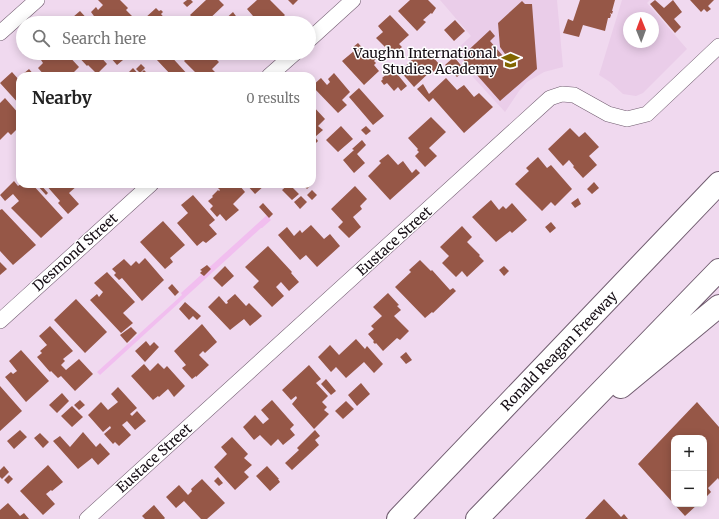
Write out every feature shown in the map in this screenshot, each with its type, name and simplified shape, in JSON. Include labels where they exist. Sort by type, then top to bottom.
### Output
[{"type":"highway","name":"Ronald Reagan Freeway","points":[[398,519],[719,183]]},
{"type":"highway","points":[[477,519],[719,270]]},
{"type":"highway","points":[[530,464],[719,306]]},
{"type":"street","points":[[19,16],[37,0]]},
{"type":"street","points":[[316,34],[353,0]]},
{"type":"street","points":[[0,33],[16,19]]},
{"type":"street","name":"Eustace Street","points":[[87,519],[550,98],[562,94],[574,95],[608,114],[628,119],[647,114],[719,46]]},
{"type":"street","points":[[274,72],[287,60]]},
{"type":"street","name":"Desmond Street","points":[[0,321],[146,188]]},
{"type":"shaded area","name":"Vaughn International Studies Academy","points":[[440,0],[557,0],[563,67],[544,72],[527,82],[505,112],[452,54],[471,36]]},
{"type":"shaded area","points":[[622,0],[650,0],[647,3],[655,12],[623,12],[623,48],[659,48],[659,17],[687,49],[643,93],[636,96],[623,94],[610,82],[599,75]]},
{"type":"shaded area","points":[[267,215],[271,220],[100,375],[97,372],[182,295],[181,293]]},
{"type":"building","points":[[98,0],[120,0],[128,8],[126,10],[132,16],[94,16],[91,12],[96,7],[98,10],[103,5]]},
{"type":"building","points":[[187,0],[191,0],[193,2],[187,7],[183,3]]},
{"type":"building","points":[[206,0],[219,0],[224,5],[212,16],[190,15]]},
{"type":"building","points":[[257,0],[270,0],[285,15],[253,16],[247,9]]},
{"type":"building","points":[[288,0],[298,0],[293,5]]},
{"type":"building","points":[[410,0],[428,0],[436,8],[432,14],[431,13],[423,20],[426,22],[417,31],[398,11]]},
{"type":"building","points":[[580,0],[615,0],[613,11],[612,14],[610,13],[610,18],[608,18],[605,31],[583,25],[579,37],[563,33],[568,19],[573,21]]},
{"type":"building","points":[[655,0],[664,8],[673,0],[682,12],[674,19],[681,27],[675,33],[659,14],[659,12],[657,12],[650,4]]},
{"type":"building","points":[[690,0],[714,0],[708,6],[711,9],[707,12],[704,9],[701,12]]},
{"type":"building","points":[[522,1],[525,4],[532,4],[537,69],[500,101],[461,57],[490,30],[495,36],[490,41],[503,56],[505,54],[500,47],[498,23]]},
{"type":"building","points":[[156,8],[163,12],[161,14],[163,16],[147,16]]},
{"type":"building","points":[[80,11],[85,16],[74,16]]},
{"type":"building","points":[[233,12],[236,16],[229,16]]},
{"type":"building","points":[[390,15],[409,35],[399,44],[402,47],[393,55],[376,38],[383,32],[378,26]]},
{"type":"building","points":[[455,20],[465,31],[454,41],[444,30]]},
{"type":"building","points":[[358,43],[367,53],[368,52],[376,59],[374,61],[376,63],[374,65],[379,71],[364,85],[342,61],[354,51],[352,48]]},
{"type":"building","points":[[425,48],[439,64],[439,66],[433,72],[432,70],[414,87],[400,71]]},
{"type":"building","points":[[454,57],[465,70],[457,77],[445,65]]},
{"type":"building","points":[[41,60],[72,60],[79,67],[74,72],[42,72],[38,68],[43,63]]},
{"type":"building","points":[[81,60],[103,60],[107,64],[99,72],[95,72],[88,65],[87,66]]},
{"type":"building","points":[[113,60],[123,60],[117,65]]},
{"type":"building","points":[[157,60],[174,60],[185,72],[168,72]]},
{"type":"building","points":[[217,60],[219,62],[212,69],[215,72],[195,72],[184,61]]},
{"type":"building","points":[[141,64],[145,68],[141,72],[136,69]]},
{"type":"building","points":[[133,68],[136,72],[129,72]]},
{"type":"building","points":[[393,69],[407,86],[401,91],[398,87],[394,91],[387,83],[384,85],[381,81],[383,79],[382,78]]},
{"type":"building","points":[[12,72],[16,76],[16,101],[0,83]]},
{"type":"building","points":[[334,73],[350,92],[342,100],[347,105],[338,113],[316,90],[316,82],[321,78],[327,85],[330,82],[328,79]]},
{"type":"building","points":[[446,78],[457,90],[464,85],[474,97],[479,93],[493,107],[464,133],[433,98],[429,102],[417,89],[423,84],[429,94]]},
{"type":"building","points":[[359,88],[384,116],[373,125],[349,97]]},
{"type":"building","points":[[5,98],[16,110],[16,130],[11,135],[8,132],[0,140],[0,103]]},
{"type":"building","points":[[316,109],[325,119],[318,126],[323,130],[316,136]]},
{"type":"building","points":[[431,117],[446,132],[429,148],[437,156],[425,167],[415,156],[419,152],[417,150],[418,149],[408,138]]},
{"type":"building","points":[[341,126],[353,139],[338,152],[326,140]]},
{"type":"building","points":[[366,126],[371,131],[366,135],[361,130]]},
{"type":"building","points":[[570,128],[579,137],[585,132],[599,147],[589,156],[597,165],[583,178],[569,160],[563,166],[548,149]]},
{"type":"building","points":[[362,140],[366,145],[357,154],[365,163],[354,173],[343,160]]},
{"type":"building","points":[[388,154],[398,165],[403,161],[412,173],[416,169],[420,173],[390,200],[368,176],[381,163],[379,161]]},
{"type":"building","points":[[538,157],[547,168],[551,165],[572,189],[555,206],[551,202],[542,211],[515,184],[529,171],[526,168]]},
{"type":"building","points":[[14,181],[16,184],[16,188],[36,188],[63,218],[41,238],[11,208],[19,201],[13,194],[5,201],[0,195]]},
{"type":"building","points":[[594,182],[599,188],[592,194],[587,189]]},
{"type":"building","points":[[355,186],[367,199],[360,206],[362,209],[353,217],[361,227],[349,238],[338,227],[343,222],[331,209]]},
{"type":"building","points":[[40,188],[44,188],[48,193],[46,195]]},
{"type":"building","points":[[49,188],[75,188],[69,193],[79,204],[68,214],[58,203],[60,201]]},
{"type":"building","points":[[218,188],[242,188],[245,192],[233,204],[239,210],[226,221],[220,214],[217,217],[210,209],[213,206],[208,201],[218,190],[220,190]]},
{"type":"building","points":[[250,188],[262,188],[255,194]]},
{"type":"building","points":[[284,188],[293,188],[299,194],[292,200],[282,190]]},
{"type":"building","points":[[312,190],[317,195],[312,200],[307,195]]},
{"type":"building","points":[[193,195],[215,220],[209,225],[217,234],[206,243],[203,241],[197,246],[177,223],[188,213],[181,205]]},
{"type":"building","points":[[301,196],[307,202],[300,209],[294,202]]},
{"type":"building","points":[[578,198],[581,204],[575,208],[571,203]]},
{"type":"building","points":[[491,200],[499,210],[503,206],[506,209],[512,203],[527,220],[512,233],[510,231],[496,242],[472,217]]},
{"type":"building","points":[[263,203],[273,214],[269,218],[259,207]]},
{"type":"building","points":[[2,209],[36,245],[13,265],[0,251],[0,210]]},
{"type":"building","points":[[163,221],[185,245],[170,258],[173,262],[165,269],[140,242]]},
{"type":"building","points":[[551,222],[556,228],[550,233],[545,227]]},
{"type":"building","points":[[311,225],[324,239],[330,234],[340,246],[317,267],[306,255],[300,260],[278,235],[287,227],[294,236],[300,230],[302,233]]},
{"type":"building","points":[[462,226],[472,237],[467,242],[484,261],[467,277],[462,271],[456,277],[442,263],[449,256],[440,247]]},
{"type":"building","points":[[268,246],[292,272],[291,273],[299,282],[289,291],[281,282],[276,287],[284,296],[272,307],[253,287],[259,281],[245,267]]},
{"type":"building","points":[[145,258],[164,280],[142,301],[122,278],[119,280],[114,275],[116,273],[112,269],[124,259],[131,266],[136,261],[139,264]]},
{"type":"building","points":[[420,260],[431,271],[432,270],[450,290],[453,288],[456,291],[433,313],[432,312],[425,318],[395,287],[411,272],[409,270]]},
{"type":"building","points":[[0,262],[7,269],[0,275]]},
{"type":"building","points":[[207,265],[211,269],[204,276],[200,273],[202,271],[200,270]]},
{"type":"building","points":[[225,266],[234,276],[222,287],[213,278]]},
{"type":"building","points":[[504,266],[509,271],[504,276],[499,270]]},
{"type":"building","points":[[107,272],[135,302],[123,313],[133,323],[121,333],[90,300],[97,294],[99,297],[103,292],[94,283]]},
{"type":"building","points":[[172,284],[179,292],[175,296],[168,288]]},
{"type":"building","points":[[388,293],[399,305],[397,306],[401,310],[394,316],[409,331],[400,340],[397,338],[383,351],[376,343],[375,344],[373,342],[374,341],[368,334],[374,329],[371,326],[382,316],[373,307]]},
{"type":"building","points":[[235,294],[246,306],[249,303],[262,316],[250,326],[244,319],[230,330],[208,307],[219,296],[226,304],[228,303],[227,301]]},
{"type":"building","points":[[76,299],[107,332],[85,353],[54,320]]},
{"type":"building","points":[[185,302],[201,316],[197,320],[193,316],[189,320],[179,309]]},
{"type":"building","points":[[202,324],[217,342],[205,353],[203,351],[199,355],[209,365],[192,379],[182,368],[186,365],[174,351]]},
{"type":"building","points":[[50,326],[73,351],[63,359],[65,361],[61,365],[66,370],[79,359],[93,374],[75,391],[61,376],[58,378],[51,371],[50,372],[37,357],[42,353],[40,351],[47,345],[39,336]]},
{"type":"building","points":[[131,327],[137,333],[127,343],[120,335]]},
{"type":"building","points":[[356,339],[365,349],[367,346],[383,364],[374,373],[364,362],[346,378],[336,367],[331,372],[318,357],[330,345],[339,355]]},
{"type":"building","points":[[146,341],[150,346],[154,342],[159,347],[145,362],[135,351]]},
{"type":"building","points":[[21,350],[49,381],[26,402],[5,377],[11,372],[13,374],[17,371],[9,361]]},
{"type":"building","points":[[406,352],[412,360],[406,364],[400,357]]},
{"type":"building","points":[[158,363],[164,369],[167,366],[185,386],[174,397],[168,389],[153,400],[131,376],[144,364],[150,371]]},
{"type":"building","points":[[309,365],[321,379],[316,383],[328,396],[322,402],[327,407],[324,410],[329,414],[314,429],[292,404],[297,398],[296,396],[291,400],[282,390]]},
{"type":"building","points":[[326,379],[336,391],[331,395],[321,384]]},
{"type":"building","points":[[361,383],[370,394],[357,406],[348,395]]},
{"type":"building","points":[[0,386],[22,411],[0,431]]},
{"type":"building","points":[[118,387],[137,408],[130,414],[132,416],[137,411],[146,421],[135,430],[127,421],[122,425],[131,435],[119,446],[115,442],[113,444],[104,434],[111,428],[110,426],[103,432],[88,415],[101,402],[108,410],[118,402],[111,394]]},
{"type":"building","points":[[62,393],[69,401],[57,413],[49,405]]},
{"type":"building","points":[[80,400],[85,405],[79,410],[74,405]]},
{"type":"building","points":[[272,400],[294,425],[290,429],[295,435],[283,445],[278,439],[271,446],[260,435],[254,440],[243,427],[255,415],[263,424],[269,419],[261,410]]},
{"type":"building","points":[[346,401],[354,409],[343,419],[335,411]]},
{"type":"building","points":[[697,402],[719,427],[719,480],[718,478],[708,488],[711,492],[707,496],[707,435],[671,435],[671,501],[638,464]]},
{"type":"building","points":[[72,406],[83,417],[72,427],[61,416]]},
{"type":"building","points":[[20,430],[27,437],[14,449],[7,441]]},
{"type":"building","points":[[315,430],[320,436],[315,440],[319,445],[292,470],[285,463],[299,450],[297,448]]},
{"type":"building","points":[[83,432],[96,447],[100,443],[110,454],[98,465],[92,458],[78,469],[53,441],[60,436],[70,447]]},
{"type":"building","points":[[40,433],[49,442],[43,448],[34,438]]},
{"type":"building","points":[[232,437],[248,454],[244,458],[252,465],[244,472],[249,477],[235,490],[214,467],[227,454],[221,447]]},
{"type":"building","points":[[48,465],[63,482],[46,494],[55,504],[43,515],[20,491]]},
{"type":"building","points":[[4,466],[9,472],[2,479],[0,477],[0,470]]},
{"type":"building","points":[[267,466],[280,482],[270,491],[256,476]]},
{"type":"building","points":[[9,475],[13,479],[8,484],[4,480]]},
{"type":"building","points":[[218,477],[223,483],[219,486],[214,481]]},
{"type":"building","points":[[202,479],[225,503],[207,519],[201,519],[184,501],[176,508],[166,497],[179,485],[188,495],[192,491],[191,489]]},
{"type":"building","points":[[604,499],[621,517],[624,514],[628,519],[585,519]]},
{"type":"building","points":[[8,503],[20,516],[24,513],[29,519],[0,519],[0,510]]},
{"type":"building","points":[[154,505],[165,518],[164,519],[145,519],[142,516]]},
{"type":"building","points":[[677,507],[695,507],[685,516]]},
{"type":"place","name":"Vaughn International Studies Academy","points":[[510,61]]}]
